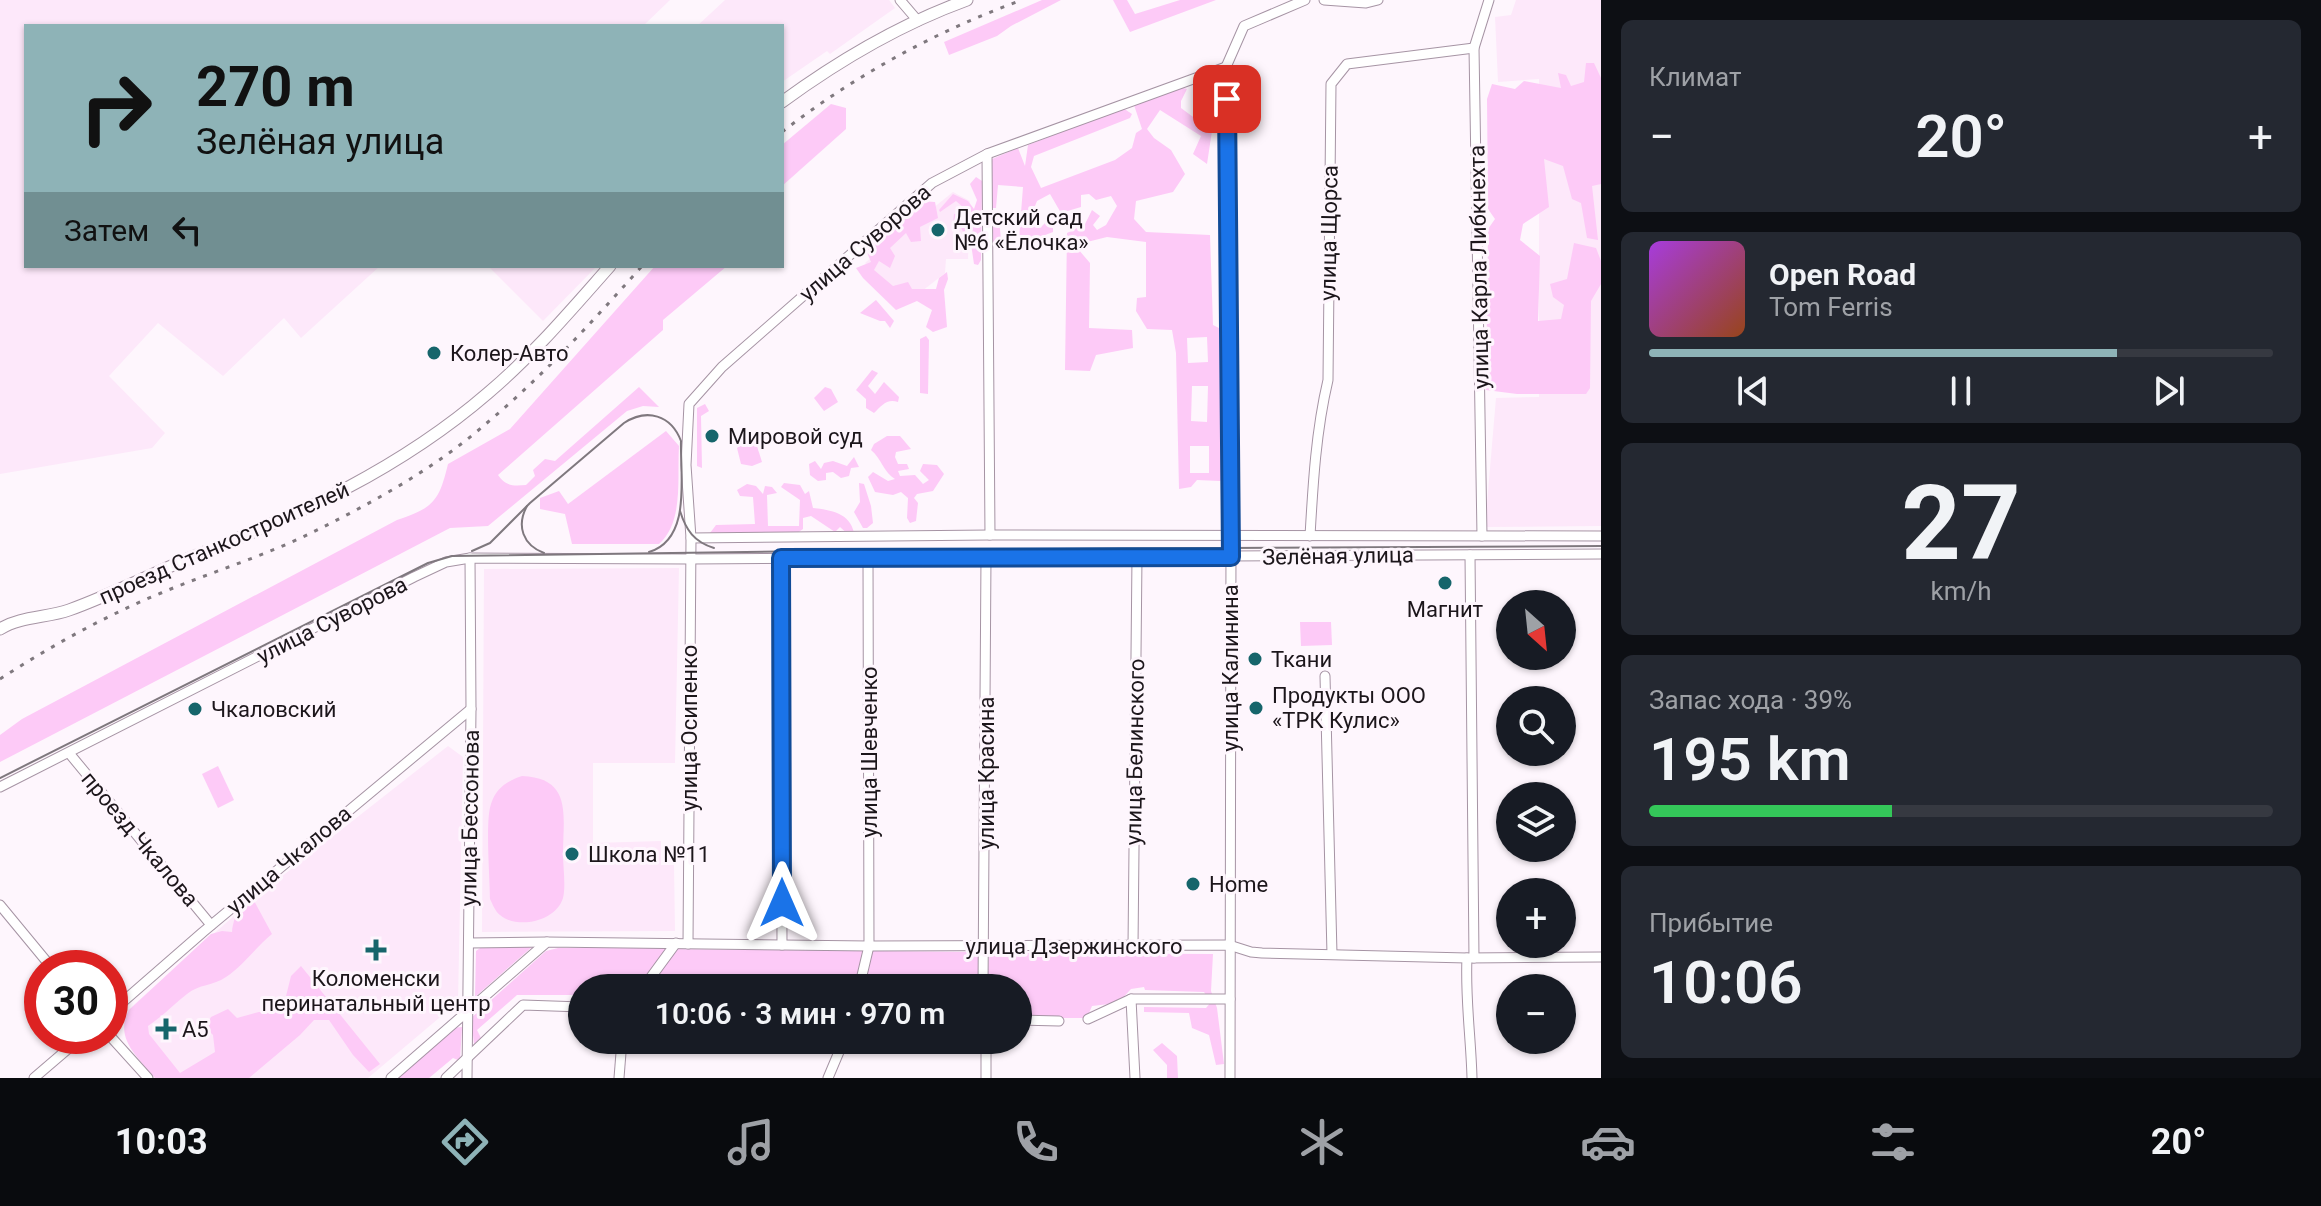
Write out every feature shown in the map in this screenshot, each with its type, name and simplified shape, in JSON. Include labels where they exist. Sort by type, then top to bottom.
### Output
[{"type":"main road","points":[[784,101],[834,67],[918,21],[967,0]]},
{"type":"main road","name":"проезд Станкостроителей","points":[[0,629],[20,620],[83,604],[285,521],[366,480],[420,445],[487,394],[545,340],[608,268]]},
{"type":"street","points":[[900,0],[918,21]]},
{"type":"street","points":[[1226,67],[1244,26],[1305,0]]},
{"type":"street","points":[[1324,0],[1366,3],[1378,0]]},
{"type":"street","name":"улица Карла Либкнехта","points":[[1482,536],[1474,48],[1489,0]]},
{"type":"street","name":"улица Щорса","points":[[1310,536],[1311,490],[1320,416],[1328,380],[1331,84],[1347,64],[1474,48]]},
{"type":"street","name":"улица Суворова","points":[[0,787],[446,562],[470,558],[691,559],[686,465],[689,404],[722,367],[932,183],[987,154],[1226,67]]},
{"type":"street","name":"улица Калинина","points":[[1226,67],[1231,535],[1230,1078]]},
{"type":"street","points":[[987,154],[990,535]]},
{"type":"street","name":"Зелёная улица","points":[[691,538],[1601,536]]},
{"type":"street","name":"Зелёная улица","points":[[691,559],[1601,554]]},
{"type":"street","points":[[1470,555],[1471,958],[1466,983],[1472,1078]]},
{"type":"street","name":"улица Красина","points":[[984,974],[986,557]]},
{"type":"street","name":"улица Белинского","points":[[1133,947],[1137,557]]},
{"type":"street","name":"улица Бессонова","points":[[467,1078],[470,558]]},
{"type":"street","points":[[781,558],[782,945]]},
{"type":"street","name":"улица Шевченко","points":[[862,974],[869,946],[868,558]]},
{"type":"street","name":"улица Осипенко","points":[[688,944],[691,559]]},
{"type":"street","points":[[1325,676],[1332,954]]},
{"type":"street","name":"улица Чкалова","points":[[128,997],[471,709]]},
{"type":"street","name":"проезд Чкалова","points":[[69,753],[211,925]]},
{"type":"street","points":[[0,905],[37,950]]},
{"type":"street","points":[[391,1078],[547,942]]},
{"type":"street","name":"улица Дзержинского","points":[[469,943],[1229,945],[1251,952],[1471,958],[1601,957]]},
{"type":"street","points":[[653,974],[676,943]]},
{"type":"street","points":[[1088,1019],[1131,999],[1230,999]]},
{"type":"street","points":[[1131,999],[1135,1078]]},
{"type":"street","points":[[446,1078],[523,1005],[568,1007]]},
{"type":"street","points":[[1032,1020],[1059,1021]]},
{"type":"street","points":[[34,1078],[62,1054]]},
{"type":"street","points":[[126,1054],[148,1078]]},
{"type":"street","points":[[619,1078],[621,1054]]},
{"type":"street","points":[[828,1078],[838,1054]]},
{"type":"street","points":[[986,1054],[986,1078]]},
{"type":"shaded area","points":[[0,0],[670,0],[645,24],[24,24],[24,268],[378,268],[301,338],[284,318],[223,376],[158,323],[109,376],[165,433],[152,448],[0,474]]},
{"type":"shaded area","points":[[725,0],[889,0],[895,8],[830,54],[827,51],[784,81],[784,24],[699,24]]},
{"type":"shaded area","points":[[1042,0],[1061,0],[997,36],[949,55],[944,42]]},
{"type":"shaded area","points":[[1113,0],[1127,0],[1135,14],[1180,0],[1216,0],[1130,32]]},
{"type":"shaded area","points":[[1516,0],[1601,0],[1601,526],[1485,527],[1496,398],[1539,397],[1539,79],[1498,82],[1495,17],[1511,15]]},
{"type":"shaded area","points":[[1586,63],[1594,63],[1601,78],[1601,184],[1592,186],[1598,240],[1587,238],[1581,203],[1572,199],[1563,166],[1544,159],[1549,207],[1523,224],[1520,240],[1540,256],[1538,321],[1561,319],[1564,305],[1553,297],[1550,284],[1567,279],[1574,243],[1596,248],[1601,261],[1601,284],[1591,301],[1590,388],[1586,394],[1517,394],[1486,390],[1488,229],[1495,219],[1488,209],[1487,99],[1492,84],[1515,89],[1524,81],[1561,88],[1558,73],[1566,75],[1571,86],[1584,82]]},
{"type":"shaded area","points":[[1177,86],[1187,89],[1181,108],[1212,131],[1207,164],[1193,154],[1201,136],[1160,110],[1147,129],[1171,150],[1185,174],[1173,192],[1136,201],[1134,219],[1146,232],[1210,235],[1213,325],[1227,332],[1230,477],[1220,481],[1197,480],[1191,487],[1179,489],[1176,353],[1172,330],[1147,329],[1136,311],[1137,298],[1146,297],[1146,242],[1107,237],[1083,243],[1078,249],[1090,263],[1089,328],[1132,330],[1133,348],[1096,355],[1090,371],[1065,370],[1067,233],[1085,224],[1092,210],[1100,216],[1093,225],[1097,230],[1106,225],[1117,206],[1111,196],[1096,200],[1089,194],[1081,195],[1081,207],[1061,213],[1050,194],[1037,201],[1031,216],[1042,226],[1053,215],[1053,232],[1040,237],[1027,237],[1022,244],[996,246],[988,240],[993,216],[999,218],[1001,240],[1019,239],[1023,187],[998,185],[996,208],[990,208],[988,174],[992,159],[1018,148],[1025,166],[1028,145],[1123,108],[1132,114],[1130,118],[1034,156],[1031,167],[1041,188],[1115,160],[1132,148],[1136,133],[1142,129],[1134,105]],"holes":[[[1207,337],[1208,362],[1188,363],[1187,338]],[[1192,386],[1208,386],[1207,422],[1191,421]],[[1190,446],[1209,446],[1209,473],[1190,473]]]},
{"type":"shaded area","points":[[831,104],[846,108],[846,129],[784,184],[784,143]]},
{"type":"shaded area","points":[[976,177],[982,181],[981,260],[978,265],[974,264],[970,237],[964,234],[960,225],[953,225],[954,214],[962,213],[964,208],[956,201],[939,210],[953,194],[968,201],[974,209],[977,200],[970,184]]},
{"type":"shaded area","name":"Детский сад №6 «Ёлочка»","points":[[953,192],[970,201],[968,259],[946,259],[945,273],[903,306],[865,263]]},
{"type":"shaded area","points":[[921,201],[935,202],[938,218],[920,227],[921,241],[911,242],[906,233],[890,248],[895,256],[890,268],[879,261],[874,270],[893,286],[908,282],[912,289],[936,289],[939,278],[947,272],[944,290],[947,327],[933,332],[926,327],[932,310],[917,301],[896,310],[856,268],[871,262],[865,248]]},
{"type":"shaded area","points":[[490,268],[595,268],[543,321]]},
{"type":"shaded area","points":[[653,268],[725,268],[663,320],[663,330],[498,475],[510,484],[526,485],[535,476],[533,470],[545,459],[555,461],[639,387],[659,407],[643,406],[627,411],[488,526],[450,528],[0,762],[0,735],[22,719],[397,520],[419,512],[433,502],[448,464],[510,429]]},
{"type":"shaded area","points":[[876,300],[894,321],[890,328],[885,321],[860,313]]},
{"type":"shaded area","points":[[926,336],[929,340],[928,394],[920,393],[920,339]]},
{"type":"shaded area","points":[[872,370],[878,373],[868,386],[875,394],[884,382],[899,397],[898,402],[887,402],[874,413],[866,408],[866,399],[856,390]]},
{"type":"shaded area","points":[[825,387],[831,389],[838,402],[824,411],[814,398]]},
{"type":"shaded area","points":[[705,404],[709,411],[701,416],[702,468],[697,466],[697,408]]},
{"type":"shaded area","points":[[666,431],[679,446],[678,499],[672,524],[659,544],[572,544],[565,514],[540,509],[540,498],[559,491],[568,504]]},
{"type":"shaded area","points":[[887,436],[900,436],[911,449],[896,452],[898,464],[907,464],[909,469],[898,471],[900,476],[915,475],[923,484],[929,480],[920,471],[923,464],[937,465],[944,474],[933,491],[917,494],[914,498],[918,503],[916,521],[910,523],[907,518],[908,498],[901,492],[893,495],[875,492],[868,477],[873,472],[888,481],[895,479],[871,450],[874,444]]},
{"type":"shaded area","points":[[745,441],[756,443],[762,462],[752,466],[741,464],[737,448]]},
{"type":"shaded area","points":[[854,457],[859,467],[851,468],[849,476],[841,478],[833,472],[826,473],[826,480],[818,481],[810,475],[809,464],[815,461],[821,469],[824,463],[833,461],[847,466]]},
{"type":"shaded area","points":[[784,483],[800,485],[805,494],[809,491],[813,508],[844,517],[854,533],[850,536],[840,527],[835,532],[811,516],[803,518],[803,529],[794,535],[707,537],[716,525],[755,524],[753,497],[740,496],[737,490],[747,484],[756,486],[763,494],[765,486],[772,487],[777,493],[767,495],[768,526],[799,526],[800,500],[781,487]]},
{"type":"shaded area","points":[[859,483],[864,484],[871,506],[873,523],[867,528],[863,528],[854,512],[860,502]]},
{"type":"shaded area","points":[[679,568],[675,763],[593,763],[593,843],[661,841],[661,865],[674,865],[675,931],[482,932],[484,569]]},
{"type":"shaded area","points":[[1300,622],[1331,622],[1332,645],[1301,646]]},
{"type":"shaded area","points":[[448,746],[463,757],[458,1002],[368,1078],[171,1078],[128,1028],[128,1010],[253,899]]},
{"type":"shaded area","points":[[218,766],[234,800],[218,808],[202,774]]},
{"type":"shaded area","points":[[522,776],[538,778],[550,784],[562,802],[564,882],[563,898],[553,912],[536,921],[516,922],[500,915],[490,899],[488,823],[493,798],[503,786]]},
{"type":"shaded area","points":[[253,899],[272,934],[226,977],[196,988],[148,1026],[149,1034],[180,1073],[215,1052],[213,1035],[205,1027],[211,1017],[228,1009],[237,1018],[259,1012],[282,1012],[291,976],[301,966],[380,1064],[369,1072],[329,1020],[314,1020],[249,1078],[155,1078],[128,1042],[129,1010],[211,934],[232,932],[238,912]]},
{"type":"shaded area","points":[[483,946],[532,947],[475,997],[476,951]]},
{"type":"shaded area","points":[[558,948],[667,948],[648,974],[568,974],[568,995],[517,995],[477,1030],[481,1038],[474,1044],[471,1018],[546,951]]},
{"type":"shaded area","points":[[675,949],[979,952],[980,970],[979,974],[658,974]]},
{"type":"shaded area","points":[[989,953],[1213,954],[1211,991],[1217,1008],[1224,1064],[1216,1065],[1209,1035],[1192,1028],[1189,1013],[1144,1012],[1144,1007],[1206,1008],[1211,1002],[1204,992],[1145,990],[1144,987],[1131,989],[1118,1003],[1092,1006],[1087,1018],[1032,1018],[1032,974],[988,974]]},
{"type":"shaded area","points":[[462,1027],[460,1061],[453,1058],[429,1078],[396,1078],[451,1028]]},
{"type":"shaded area","points":[[1162,1043],[1177,1056],[1178,1078],[1167,1078],[1167,1065],[1153,1050]]},
{"type":"tram line","points":[[472,551],[490,543],[530,503],[624,423],[650,415],[671,425],[681,441],[682,488],[678,520],[672,534],[663,545],[649,552]]},
{"type":"tram line","points":[[527,506],[522,521],[526,540],[544,553]]},
{"type":"tram line","points":[[680,511],[692,534],[714,548]]},
{"type":"tram line","points":[[0,778],[428,563],[452,556],[1601,546]]},
{"type":"railway","points":[[784,131],[838,92],[897,57],[958,26],[1022,0]]},
{"type":"railway","points":[[0,679],[59,643],[119,612],[295,541],[426,469],[529,386],[640,268]]},
{"type":"place","name":"Детский сад №6 «Ёлочка»","points":[[938,230]]},
{"type":"place","name":"Колер-Авто","points":[[434,353]]},
{"type":"place","name":"Мировой суд","points":[[712,436]]},
{"type":"place","name":"Магнит","points":[[1445,583]]},
{"type":"place","name":"Ткани","points":[[1255,659]]},
{"type":"place","name":"Продукты ООО «ТРК Кулис»","points":[[1256,708]]},
{"type":"place","name":"Чкаловский","points":[[195,709]]},
{"type":"place","name":"Школа №11","points":[[572,854]]},
{"type":"place","name":"Home","points":[[1193,884]]},
{"type":"place","name":"Коломенски перинатальный центр","points":[[376,950]]},
{"type":"place","name":"А5","points":[[166,1029]]},
{"type":"route","points":[[782,903],[781,558],[1231,557],[1227,99]]}]
